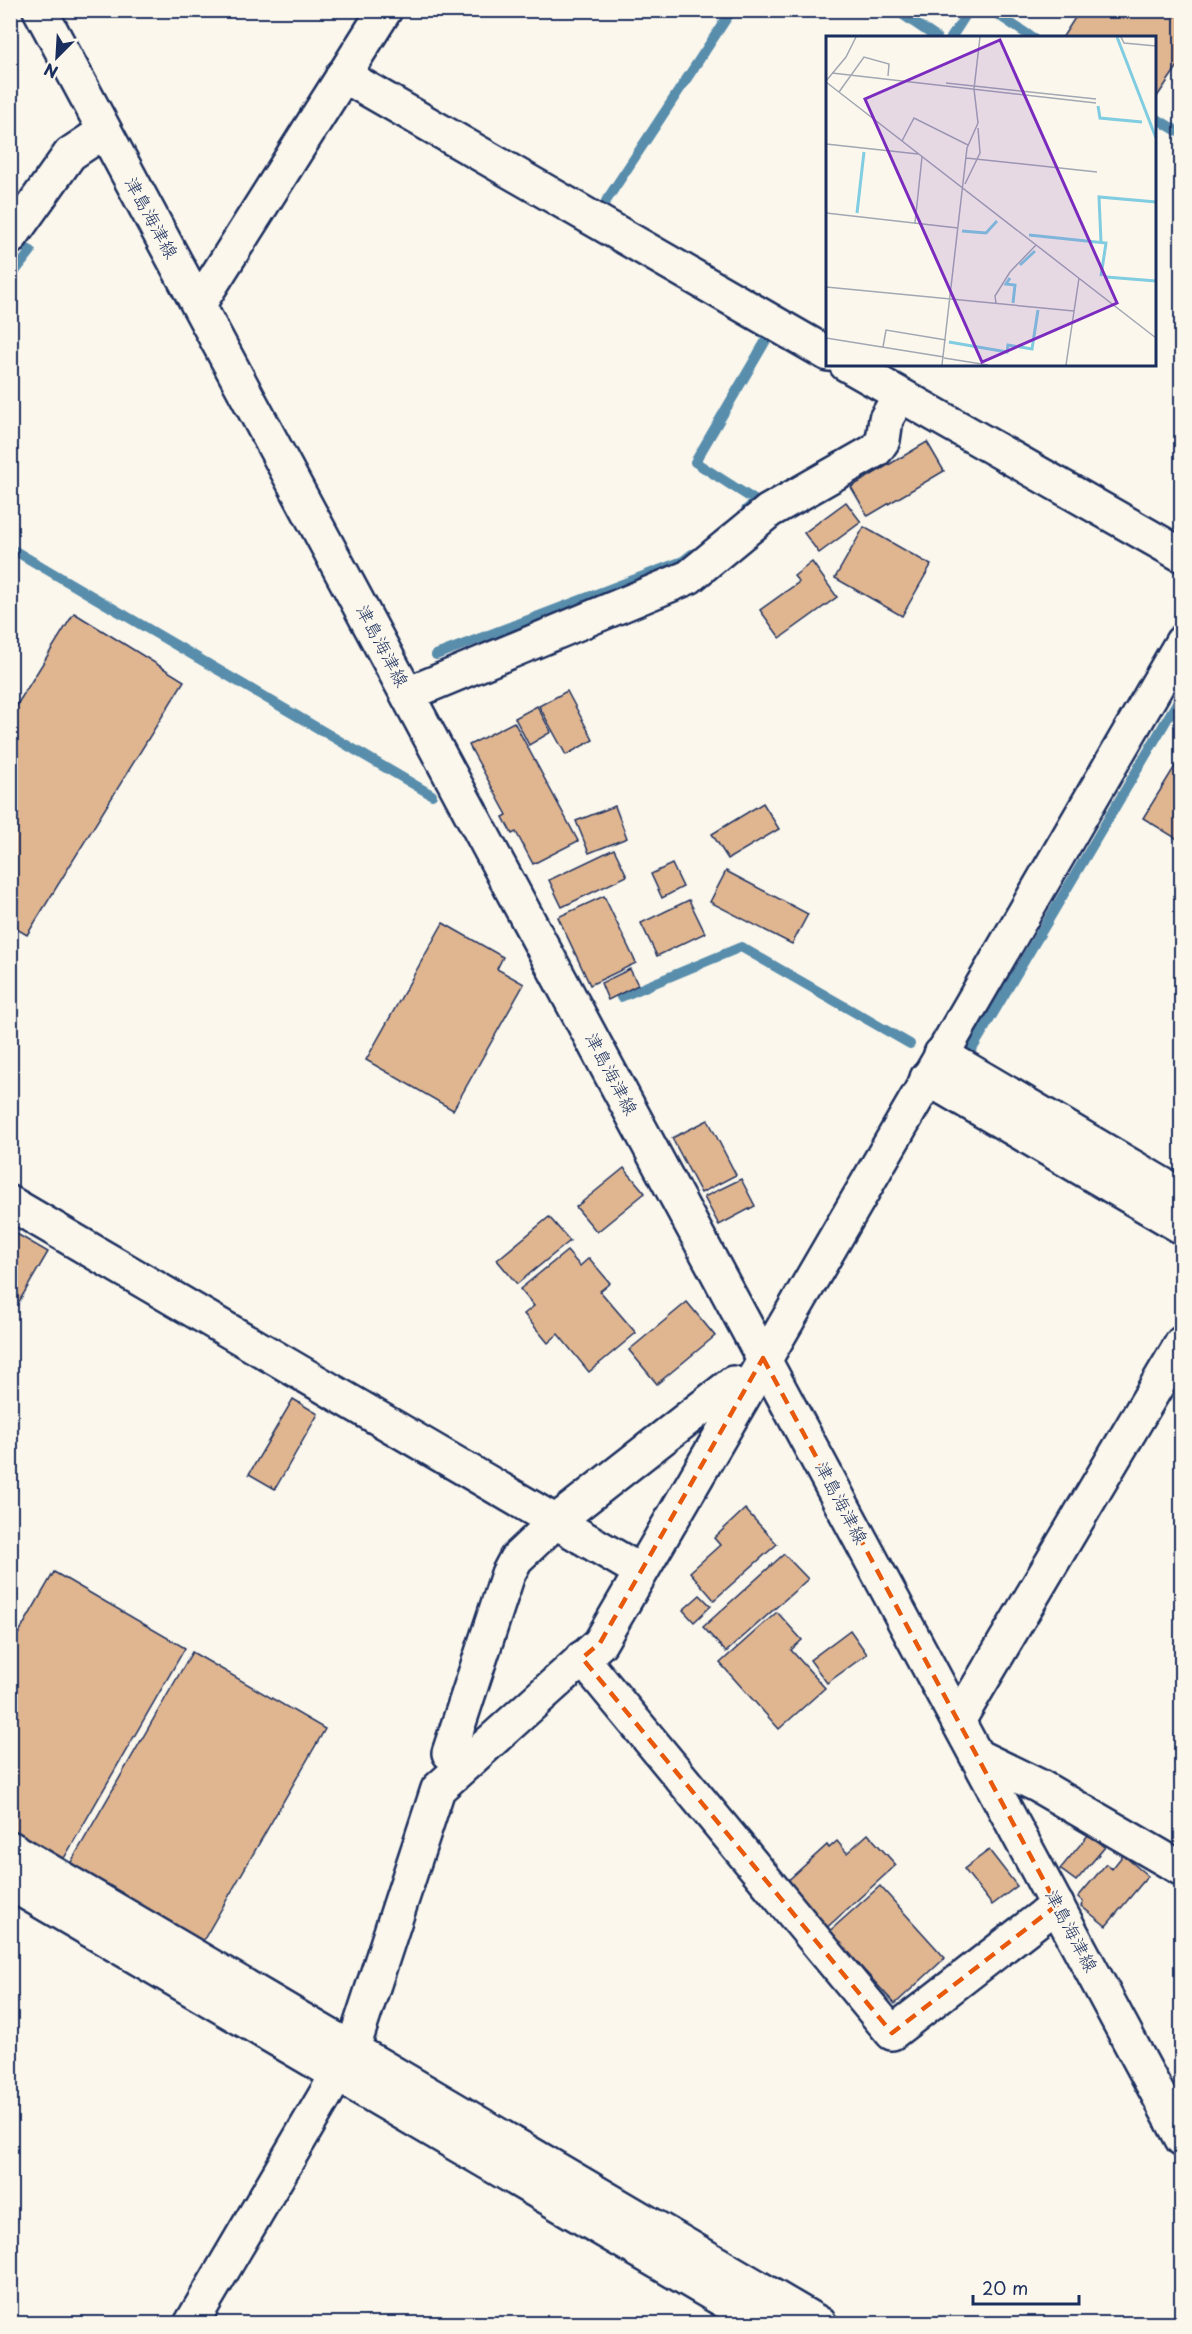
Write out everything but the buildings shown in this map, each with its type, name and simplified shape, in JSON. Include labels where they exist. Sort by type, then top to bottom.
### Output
[{"type":"street","name":"津島海津線","points":[[40,10],[1182,2139]]},
{"type":"street","points":[[198,304],[385,10]]},
{"type":"street","points":[[343,75],[826,353]]},
{"type":"street","points":[[10,238],[70,154],[104,132]]},
{"type":"street","points":[[849,366],[1182,555]]},
{"type":"street","points":[[408,694],[689,577],[769,511],[876,450],[883,440],[886,418],[900,395]]},
{"type":"street","points":[[191,2324],[345,2061],[438,1789],[600,1643],[1182,642]]},
{"type":"street","points":[[934,1066],[1182,1196]]},
{"type":"street","points":[[934,1066],[1182,1227]]},
{"type":"street","points":[[10,1203],[554,1523],[640,1571]]},
{"type":"street","points":[[958,1721],[1182,1343]]},
{"type":"street","points":[[449,1753],[508,1574],[516,1558],[554,1523],[733,1383]]},
{"type":"street","points":[[582,1658],[892,2033],[1057,1905]]},
{"type":"street","points":[[977,1756],[1039,1786],[1182,1869]]},
{"type":"street","points":[[10,1848],[764,2324]]},
{"type":"street","points":[[10,1883],[345,2061],[820,2324]]},
{"type":"highlighted area","points":[[763,1358],[958,1721],[1057,1905],[892,2033],[582,1658],[600,1643]]},
{"type":"waterway","points":[[606,201],[732,10]]},
{"type":"waterway","points":[[896,10],[934,36]]},
{"type":"waterway","points":[[952,36],[969,10]]},
{"type":"waterway","points":[[991,10],[1030,36]]},
{"type":"waterway","points":[[1156,118],[1182,134]]},
{"type":"waterway","points":[[10,278],[31,251],[25,248]]},
{"type":"waterway","points":[[746,510],[756,501],[695,462],[768,337],[759,331]]},
{"type":"waterway","points":[[10,548],[432,795]]},
{"type":"waterway","points":[[436,655],[683,561],[692,554]]},
{"type":"waterway","points":[[971,1051],[1182,694]]},
{"type":"waterway","points":[[621,997],[741,947],[910,1044]]}]
